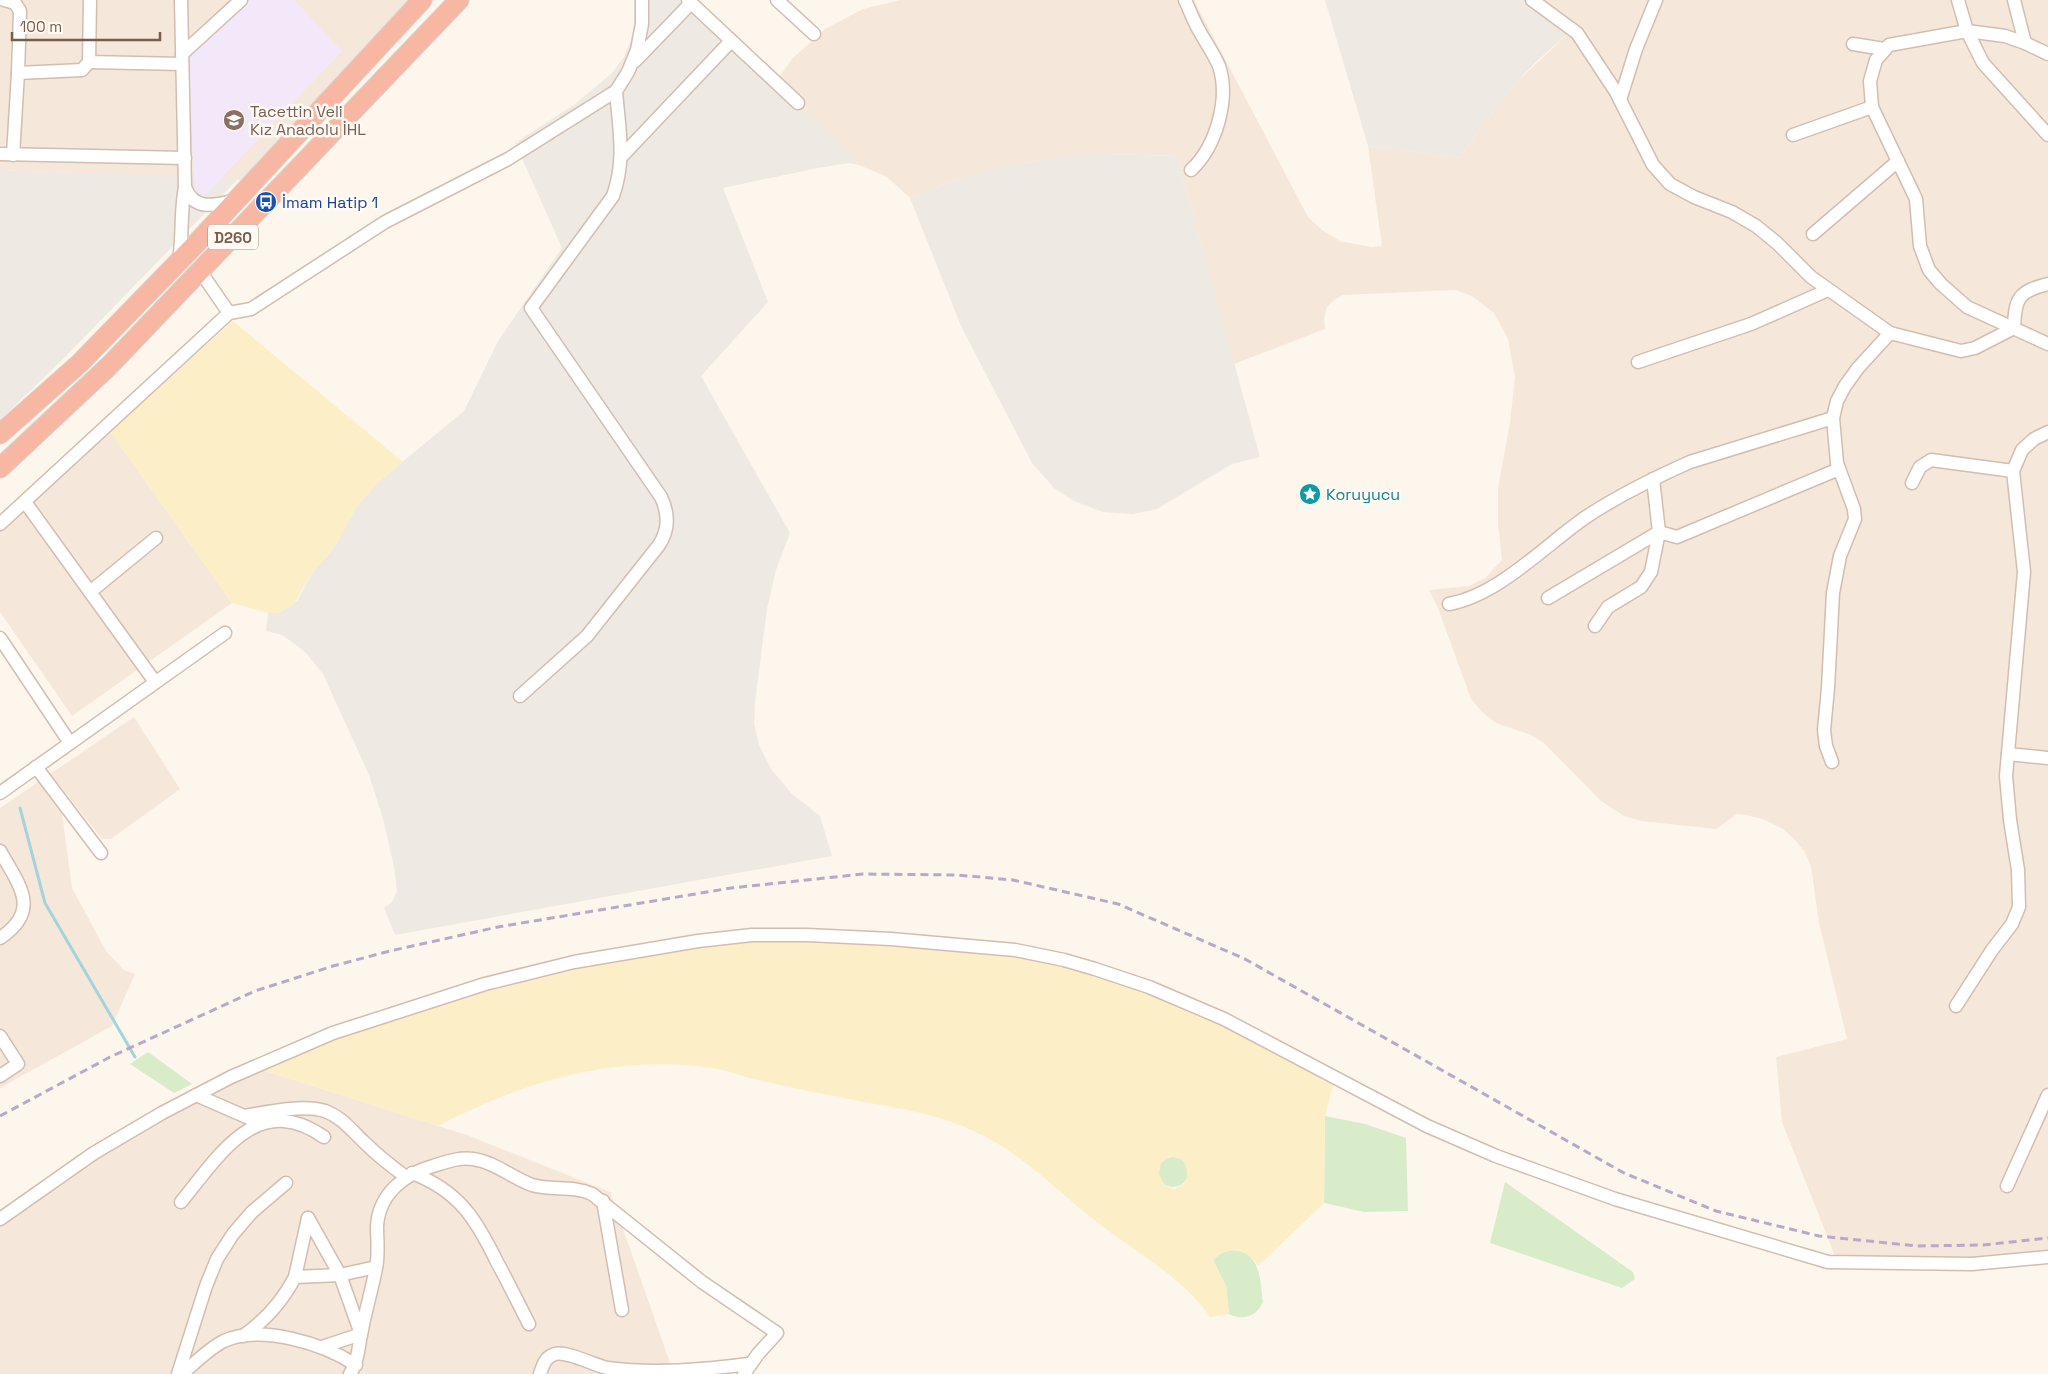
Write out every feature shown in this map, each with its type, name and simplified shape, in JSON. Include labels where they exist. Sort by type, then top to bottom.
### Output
[{"type":"highway","name":"D260","points":[[0,434],[80,363],[179,261],[422,0]]},
{"type":"highway","name":"D260","points":[[0,468],[109,366],[459,0]]},
{"type":"street","points":[[4,0],[15,3],[20,12],[14,155]]},
{"type":"street","points":[[18,73],[82,70],[89,62],[90,0]]},
{"type":"street","points":[[179,261],[182,201],[185,188],[180,0]]},
{"type":"street","points":[[89,62],[182,59],[241,0]]},
{"type":"street","points":[[0,524],[229,313],[251,309],[385,222],[516,154],[616,91],[631,65],[640,37],[642,0]]},
{"type":"street","points":[[777,0],[814,34]]},
{"type":"street","points":[[1185,0],[1218,64],[1222,88],[1221,108],[1214,134],[1200,162],[1191,170]]},
{"type":"street","points":[[1532,0],[1576,33],[1604,72],[1648,157],[1664,178],[1676,188],[1732,212],[1756,226],[1777,243],[1794,263],[1828,290],[1890,333],[1961,351],[1975,348],[2014,328]]},
{"type":"street","points":[[1620,100],[1636,49],[1656,0]]},
{"type":"street","points":[[1958,0],[1967,31],[1983,63],[2048,135]]},
{"type":"street","points":[[2014,0],[2025,43]]},
{"type":"street","points":[[631,65],[689,1],[798,103]]},
{"type":"street","points":[[2048,54],[2025,43],[1994,33],[1967,31],[1889,45],[1876,60],[1871,73],[1872,107],[1916,199],[1920,246],[1929,270],[1941,284],[1967,307],[2048,344]]},
{"type":"street","points":[[622,156],[731,41]]},
{"type":"street","points":[[1853,44],[1884,49]]},
{"type":"street","points":[[520,696],[587,636],[659,545],[666,528],[666,509],[661,497],[531,308],[613,196],[622,156],[616,91]]},
{"type":"street","points":[[1793,135],[1872,107]]},
{"type":"street","points":[[0,154],[185,158]]},
{"type":"street","points":[[1814,234],[1898,161]]},
{"type":"street","points":[[185,188],[192,200],[205,206],[236,200]]},
{"type":"street","points":[[200,271],[229,313]]},
{"type":"street","points":[[2014,328],[2015,308],[2020,297],[2032,288],[2048,284]]},
{"type":"street","points":[[1638,362],[1751,324],[1828,290]]},
{"type":"street","points":[[1832,762],[1826,746],[1824,730],[1828,688],[1832,593],[1840,556],[1855,518],[1854,509],[1839,469],[1835,448],[1833,418],[1837,401],[1844,386],[1890,333]]},
{"type":"street","points":[[1449,604],[1478,596],[1495,586],[1586,517],[1653,479],[1690,462],[1833,418]]},
{"type":"street","points":[[1956,1006],[1992,950],[2012,924],[2019,908],[2018,870],[2007,798],[2006,776],[2024,572],[2013,471],[2018,457],[2027,444],[2048,432]]},
{"type":"street","points":[[1912,483],[1920,468],[1931,460],[2013,471]]},
{"type":"street","points":[[1548,598],[1659,532],[1677,536],[1839,469]]},
{"type":"street","points":[[1595,626],[1608,607],[1637,590],[1648,578],[1659,532],[1653,479]]},
{"type":"street","points":[[25,502],[155,682]]},
{"type":"street","points":[[90,592],[156,538]]},
{"type":"street","points":[[0,793],[225,633]]},
{"type":"street","points":[[0,638],[70,743]]},
{"type":"street","points":[[2008,754],[2048,758]]},
{"type":"street","points":[[36,767],[101,853]]},
{"type":"street","points":[[0,851],[25,899],[18,923],[0,938]]},
{"type":"street","points":[[0,1218],[94,1153],[196,1095],[266,1060],[334,1033],[485,984],[574,962],[698,940],[752,935],[807,934],[940,943],[1040,954],[1080,964],[1134,982],[1224,1019],[1427,1126],[1496,1156],[1615,1199],[1828,1262],[1972,1264],[2048,1257]]},
{"type":"street","points":[[0,1036],[18,1064],[0,1076]]},
{"type":"street","points":[[196,1095],[260,1123]]},
{"type":"street","points":[[2007,1186],[2048,1095]]},
{"type":"street","points":[[245,1116],[295,1109],[326,1111],[342,1120],[378,1154],[409,1175],[444,1189],[471,1214],[485,1237],[528,1324]]},
{"type":"street","points":[[181,1202],[232,1141],[260,1123],[277,1120],[297,1123],[307,1126],[324,1136]]},
{"type":"street","points":[[243,1336],[290,1339],[322,1346],[353,1370],[376,1267],[377,1228],[381,1209],[394,1188],[409,1175],[449,1160],[472,1158],[485,1161],[532,1184],[548,1188],[578,1189],[592,1194],[702,1282],[777,1333],[746,1369],[670,1373],[607,1368],[560,1353],[548,1358],[543,1364],[540,1374]]},
{"type":"street","points":[[180,1374],[206,1286],[217,1259],[242,1223],[286,1183]]},
{"type":"street","points":[[602,1201],[622,1310]]},
{"type":"street","points":[[180,1374],[218,1345],[243,1336],[262,1322],[274,1309],[295,1277],[308,1218],[340,1275],[361,1334]]},
{"type":"street","points":[[295,1277],[340,1275],[376,1267]]},
{"type":"street","points":[[322,1346],[361,1334]]},
{"type":"shaded area","points":[[0,0],[435,0],[267,181],[0,170]]},
{"type":"shaded area","name":"Tacettin Veli Kız Anadolu İHL","points":[[242,0],[294,0],[342,51],[204,196],[195,188],[186,50]]},
{"type":"shaded area","points":[[634,0],[697,0],[859,165],[849,163],[818,168],[723,188],[768,302],[701,376],[790,533],[776,570],[767,609],[754,724],[759,745],[771,769],[792,794],[820,816],[832,856],[395,935],[384,908],[392,902],[397,891],[394,867],[383,819],[369,775],[323,674],[306,653],[295,644],[282,635],[266,631],[268,613],[279,613],[297,601],[314,570],[332,551],[357,506],[378,482],[464,411],[498,341],[562,248],[515,143],[575,104],[612,73],[624,57],[631,40],[634,22]]},
{"type":"shaded area","points":[[900,0],[1194,0],[1308,217],[1322,230],[1340,241],[1371,247],[1382,246],[1368,146],[1460,158],[1487,119],[1517,82],[1575,27],[1542,0],[2048,0],[2048,1251],[2002,1262],[1835,1256],[1782,1122],[1776,1057],[1847,1039],[1819,923],[1811,866],[1804,851],[1783,829],[1765,820],[1747,815],[1737,814],[1716,829],[1641,821],[1624,816],[1601,801],[1544,743],[1531,735],[1496,723],[1482,712],[1471,699],[1438,608],[1429,590],[1469,586],[1485,578],[1502,560],[1498,524],[1498,488],[1510,423],[1515,376],[1508,339],[1494,313],[1472,296],[1455,290],[1343,295],[1327,307],[1324,318],[1325,329],[1234,364],[1177,156],[1106,154],[1034,161],[958,179],[910,198],[887,177],[859,165],[776,81],[793,58],[825,29],[863,9]]},
{"type":"shaded area","points":[[1325,0],[1542,0],[1575,27],[1517,82],[1487,119],[1460,158],[1368,146]]},
{"type":"shaded area","points":[[1106,154],[1177,156],[1260,457],[1232,464],[1157,509],[1133,514],[1103,512],[1074,501],[1054,488],[1032,463],[961,326],[910,198],[958,179],[1008,166],[1059,157]]},
{"type":"shaded area","points":[[0,170],[238,179],[64,358],[0,420]]},
{"type":"shaded area","points":[[110,431],[232,603],[72,716],[0,612],[0,528]]},
{"type":"shaded area","points":[[134,717],[180,789],[111,839],[102,839],[58,783],[72,888],[106,951],[124,970],[135,974],[112,1026],[0,1088],[0,808]]},
{"type":"shaded area","points":[[256,1068],[467,1135],[610,1192],[674,1374],[0,1374],[0,1220],[108,1146]]},
{"type":"green space","points":[[148,1052],[192,1084],[174,1093],[130,1064]]},
{"type":"green space","points":[[1325,1116],[1365,1124],[1406,1138],[1408,1211],[1364,1212],[1324,1203]]},
{"type":"green space","points":[[1173,1157],[1184,1161],[1188,1172],[1184,1183],[1173,1187],[1162,1183],[1158,1172],[1162,1161]]},
{"type":"green space","points":[[1505,1182],[1633,1272],[1635,1279],[1622,1288],[1490,1243]]},
{"type":"green space","points":[[1232,1250],[1249,1255],[1254,1261],[1260,1276],[1263,1302],[1257,1311],[1249,1316],[1239,1317],[1229,1314],[1226,1286],[1213,1260],[1221,1253]]},
{"type":"sand","points":[[233,321],[403,462],[378,482],[357,506],[332,551],[314,570],[293,605],[279,613],[268,613],[232,603],[110,431]]},
{"type":"sand","points":[[805,939],[1011,953],[1114,978],[1197,1011],[1284,1056],[1333,1086],[1325,1116],[1324,1203],[1258,1266],[1249,1255],[1237,1251],[1225,1252],[1213,1260],[1226,1286],[1229,1314],[1210,1317],[1175,1279],[1091,1217],[1018,1157],[968,1128],[930,1116],[793,1088],[717,1069],[677,1065],[641,1065],[570,1075],[536,1085],[502,1096],[438,1126],[256,1068],[323,1041],[522,977],[713,943]],"holes":[[[1170,1156],[1181,1159],[1187,1171],[1187,1178],[1184,1184],[1174,1189],[1164,1185],[1159,1174],[1161,1163]]]},
{"type":"waterway","points":[[20,808],[45,903],[135,1057]]},
{"type":"railway","points":[[0,1116],[110,1057],[255,991],[333,966],[390,951],[498,927],[731,888],[863,874],[957,875],[1013,880],[1118,904],[1245,959],[1624,1173],[1716,1211],[1819,1236],[1917,1246],[1983,1245],[2048,1238]]},
{"type":"place","name":"Tacettin Veli Kız Anadolu İHL","points":[[234,120]]},
{"type":"place","name":"İmam Hatip 1","points":[[266,202]]},
{"type":"place","name":"Koruyucu","points":[[1310,494]]}]
